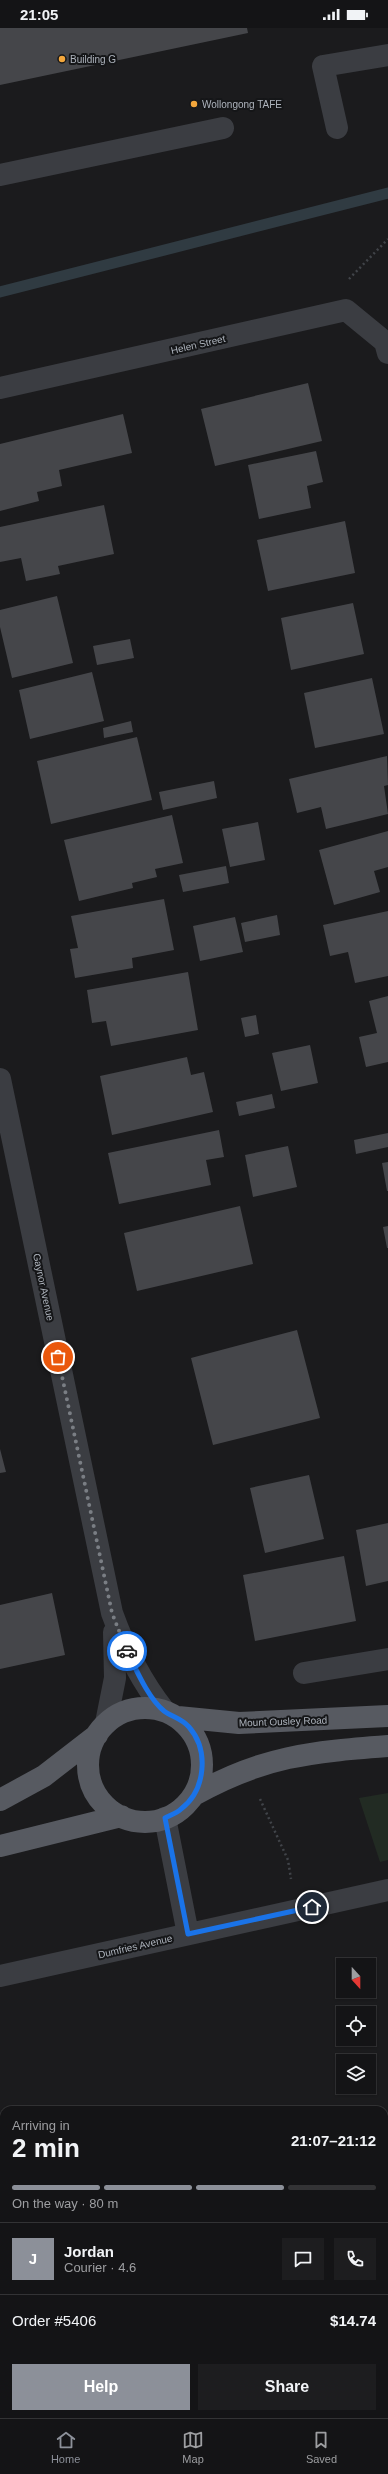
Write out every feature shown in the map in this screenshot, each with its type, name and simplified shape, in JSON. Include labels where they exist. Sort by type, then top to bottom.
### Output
[{"type":"main road","points":[[0,1800],[44,1776],[102,1729],[118,1714],[133,1709],[148,1708],[171,1714],[198,1740],[202,1759],[202,1778],[194,1795],[182,1809],[165,1818],[151,1822],[135,1821],[121,1816],[108,1808],[98,1796],[90,1782],[88,1765],[90,1749],[102,1729]]},
{"type":"main road","name":"Mount Ousley Road","points":[[171,1714],[204,1721],[239,1723],[388,1716]]},
{"type":"main road","points":[[194,1795],[245,1770],[271,1761],[315,1753],[388,1746]]},
{"type":"main road","points":[[0,1846],[121,1816]]},
{"type":"street","points":[[337,128],[323,66],[388,55]]},
{"type":"street","points":[[0,174],[223,128]]},
{"type":"street","name":"Helen Street","points":[[0,388],[346,310],[387,348]]},
{"type":"street","name":"Gaynor Avenue","points":[[0,1079],[112,1613],[123,1644],[138,1674],[171,1714]]},
{"type":"street","name":"Gaynor Avenue","points":[[102,1729],[115,1678],[112,1613]]},
{"type":"street","points":[[304,1673],[388,1659]]},
{"type":"street","points":[[165,1818],[188,1934]]},
{"type":"street","name":"Dumfries Avenue","points":[[0,1976],[388,1890]]},
{"type":"path","points":[[344,284],[388,239]]},
{"type":"path","points":[[259,1796],[288,1860],[291,1879]]},
{"type":"shaded area","points":[[388,1793],[388,1860],[380,1862],[359,1798]]},
{"type":"building","name":"Building G","points":[[0,28],[247,28],[248,33],[0,85]]},
{"type":"building","points":[[308,383],[322,441],[215,466],[201,409]]},
{"type":"building","points":[[123,414],[132,453],[59,470],[62,486],[37,492],[39,501],[0,511],[0,444]]},
{"type":"building","points":[[316,451],[323,482],[307,486],[311,508],[259,519],[248,465]]},
{"type":"building","points":[[104,505],[114,554],[58,566],[60,574],[26,581],[21,558],[0,562],[0,527]]},
{"type":"building","points":[[345,521],[355,573],[268,591],[257,540]]},
{"type":"building","points":[[57,596],[73,663],[12,678],[0,627],[0,610]]},
{"type":"building","points":[[353,603],[364,654],[291,670],[281,618]]},
{"type":"building","points":[[130,639],[134,658],[97,665],[93,646]]},
{"type":"building","points":[[92,672],[104,721],[30,739],[19,690]]},
{"type":"building","points":[[372,678],[384,734],[315,748],[304,693]]},
{"type":"building","points":[[131,721],[133,732],[104,738],[103,728]]},
{"type":"building","points":[[137,737],[152,800],[51,824],[37,761]]},
{"type":"building","points":[[387,756],[388,785],[384,786],[388,814],[326,829],[321,807],[297,813],[289,779]]},
{"type":"building","points":[[214,781],[217,798],[163,810],[159,792]]},
{"type":"building","points":[[172,815],[183,863],[155,869],[157,877],[132,883],[133,888],[79,901],[64,840]]},
{"type":"building","points":[[258,822],[265,860],[230,867],[222,829]]},
{"type":"building","points":[[388,831],[388,867],[374,871],[380,892],[334,905],[319,850]]},
{"type":"building","points":[[226,866],[229,883],[183,892],[179,875]]},
{"type":"building","points":[[164,899],[174,950],[132,958],[133,968],[75,978],[70,949],[78,948],[71,916]]},
{"type":"building","points":[[388,911],[388,976],[355,983],[348,952],[330,956],[323,925]]},
{"type":"building","points":[[277,915],[280,935],[245,942],[241,923]]},
{"type":"building","points":[[235,917],[243,952],[200,961],[193,926]]},
{"type":"building","points":[[188,972],[198,1030],[111,1046],[106,1021],[92,1023],[87,990]]},
{"type":"building","points":[[388,996],[388,1062],[366,1067],[359,1037],[377,1033],[369,1001]]},
{"type":"building","points":[[256,1015],[259,1034],[245,1037],[241,1018]]},
{"type":"building","points":[[310,1045],[318,1083],[281,1091],[272,1053]]},
{"type":"building","points":[[187,1057],[191,1075],[204,1072],[213,1112],[112,1135],[100,1076]]},
{"type":"building","points":[[272,1094],[275,1108],[239,1116],[236,1102]]},
{"type":"building","points":[[219,1130],[224,1157],[206,1160],[211,1185],[119,1204],[108,1153]]},
{"type":"building","points":[[388,1133],[388,1147],[356,1154],[354,1140]]},
{"type":"building","points":[[288,1146],[297,1187],[253,1197],[245,1155]]},
{"type":"building","points":[[388,1162],[388,1191],[387,1191],[382,1163]]},
{"type":"building","points":[[240,1206],[253,1264],[137,1291],[124,1233]]},
{"type":"building","points":[[388,1226],[388,1248],[387,1248],[383,1227]]},
{"type":"building","points":[[297,1330],[320,1418],[213,1445],[191,1358]]},
{"type":"building","points":[[0,1449],[6,1472],[0,1473]]},
{"type":"building","points":[[309,1475],[324,1539],[265,1553],[250,1488]]},
{"type":"building","points":[[388,1523],[388,1581],[366,1586],[356,1530]]},
{"type":"building","points":[[344,1556],[356,1621],[255,1641],[243,1575]]},
{"type":"building","points":[[52,1593],[65,1655],[0,1669],[0,1605]]},
{"type":"waterway","points":[[0,292],[388,193]]},
{"type":"way so far","points":[[58,1357],[112,1613],[127,1651]]},
{"type":"place","name":"Building G","points":[[62,59]]},
{"type":"place","name":"Wollongong TAFE","points":[[194,104]]},
{"type":"route","points":[[127,1651],[138,1674],[148,1690],[164,1710],[178,1717],[198,1740],[202,1759],[202,1778],[194,1795],[182,1809],[165,1818],[188,1934],[312,1907]]}]
